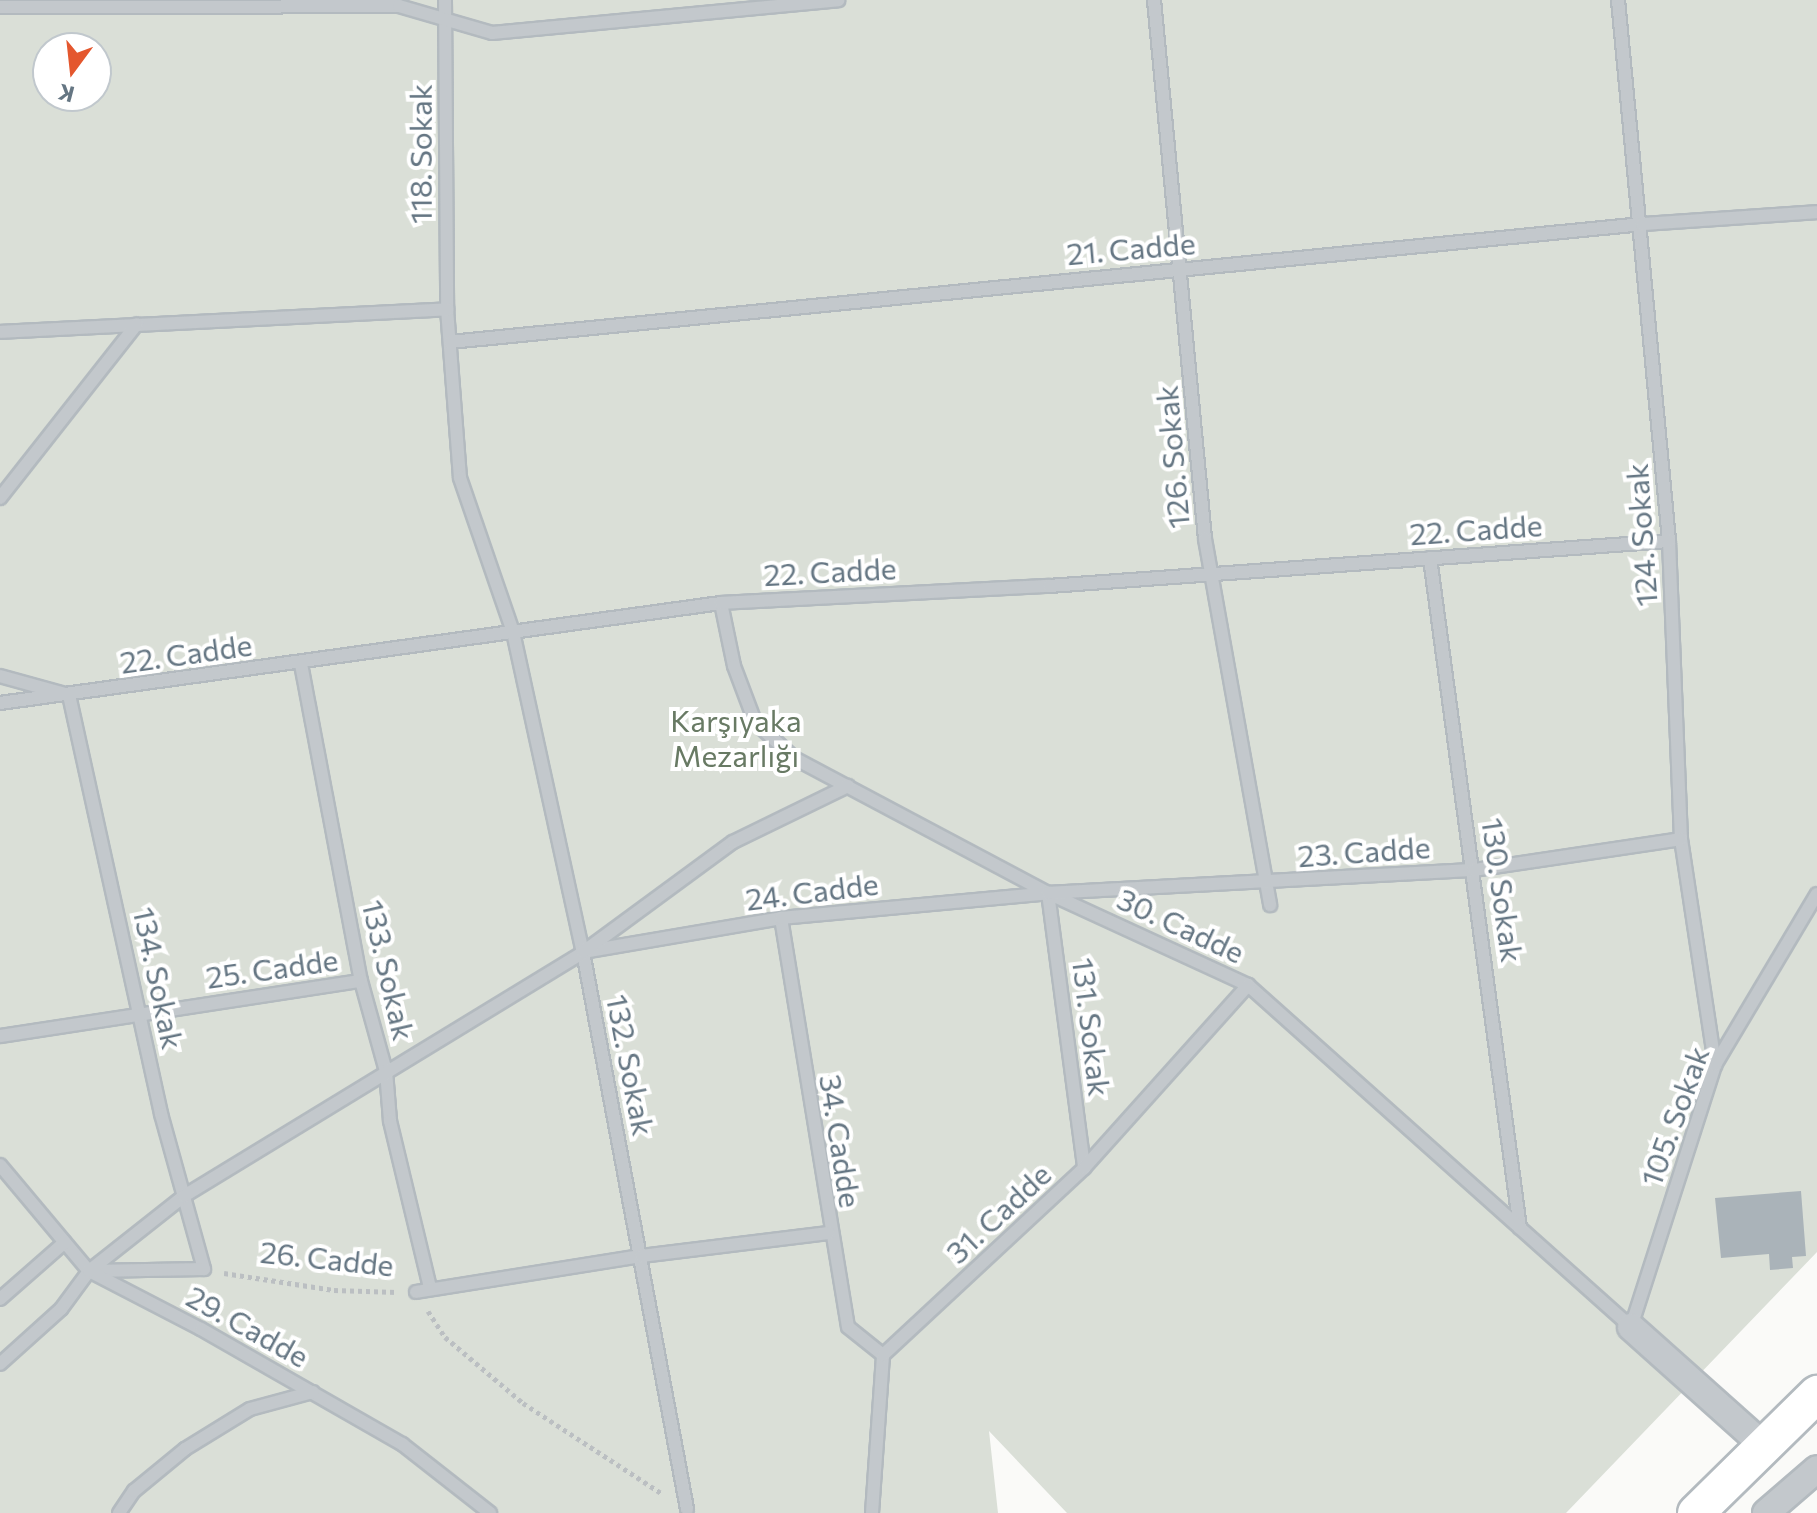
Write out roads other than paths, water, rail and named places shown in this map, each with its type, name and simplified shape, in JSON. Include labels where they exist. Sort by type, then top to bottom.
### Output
[{"type":"main road","points":[[1696,1513],[1817,1394]]},
{"type":"street","points":[[1631,1327],[1764,1446]]},
{"type":"street","points":[[1766,1513],[1817,1469]]},
{"type":"lane","name":"118. Sokak","points":[[445,0],[447,309],[450,342]]},
{"type":"lane","points":[[0,7],[399,6],[446,17],[492,33],[838,0]]},
{"type":"lane","name":"126. Sokak","points":[[1154,0],[1177,270],[1205,539],[1215,573],[1270,905]]},
{"type":"lane","name":"124. Sokak","points":[[1618,0],[1642,224],[1669,541],[1681,839],[1715,1065]]},
{"type":"lane","name":"21. Cadde","points":[[450,342],[1642,224],[1817,212]]},
{"type":"lane","points":[[0,332],[447,309]]},
{"type":"lane","points":[[0,498],[137,324]]},
{"type":"lane","name":"132. Sokak","points":[[450,342],[460,478],[513,632],[583,952],[687,1509]]},
{"type":"lane","name":"22. Cadde","points":[[0,703],[301,664],[721,603],[1669,541]]},
{"type":"lane","name":"130. Sokak","points":[[1430,558],[1520,1228]]},
{"type":"lane","name":"30. Cadde","points":[[721,603],[734,666],[755,722],[794,758],[1048,893],[1248,985],[1631,1327]]},
{"type":"lane","name":"133. Sokak","points":[[301,664],[361,981],[386,1071],[390,1121],[430,1287]]},
{"type":"lane","points":[[0,676],[69,695]]},
{"type":"lane","name":"134. Sokak","points":[[69,695],[184,1196],[204,1269],[89,1271]]},
{"type":"lane","points":[[0,1364],[61,1309],[89,1271],[184,1196],[583,952],[733,842],[848,786]]},
{"type":"lane","name":"23. Cadde","points":[[1048,893],[1474,870],[1681,839]]},
{"type":"lane","name":"24. Cadde","points":[[583,952],[781,918],[1048,893]]},
{"type":"lane","name":"131. Sokak","points":[[1048,893],[1084,1168]]},
{"type":"lane","name":"105. Sokak","points":[[1631,1327],[1715,1065],[1817,894]]},
{"type":"lane","name":"34. Cadde","points":[[781,918],[829,1233],[848,1327],[883,1355]]},
{"type":"lane","name":"25. Cadde","points":[[0,1036],[361,981]]},
{"type":"lane","name":"31. Cadde","points":[[883,1355],[1084,1168],[1248,985]]},
{"type":"lane","name":"29. Cadde","points":[[0,1165],[89,1271],[313,1392],[402,1444],[490,1513]]},
{"type":"lane","name":"26. Cadde","points":[[416,1292],[430,1287],[641,1256],[829,1233]]},
{"type":"lane","points":[[0,1299],[65,1242]]},
{"type":"lane","points":[[872,1513],[883,1355]]},
{"type":"lane","points":[[119,1513],[134,1491],[185,1449],[250,1409],[313,1392]]},
{"type":"park label","name":"Karşıyaka Mezarlığı","points":[[736,737]]}]
